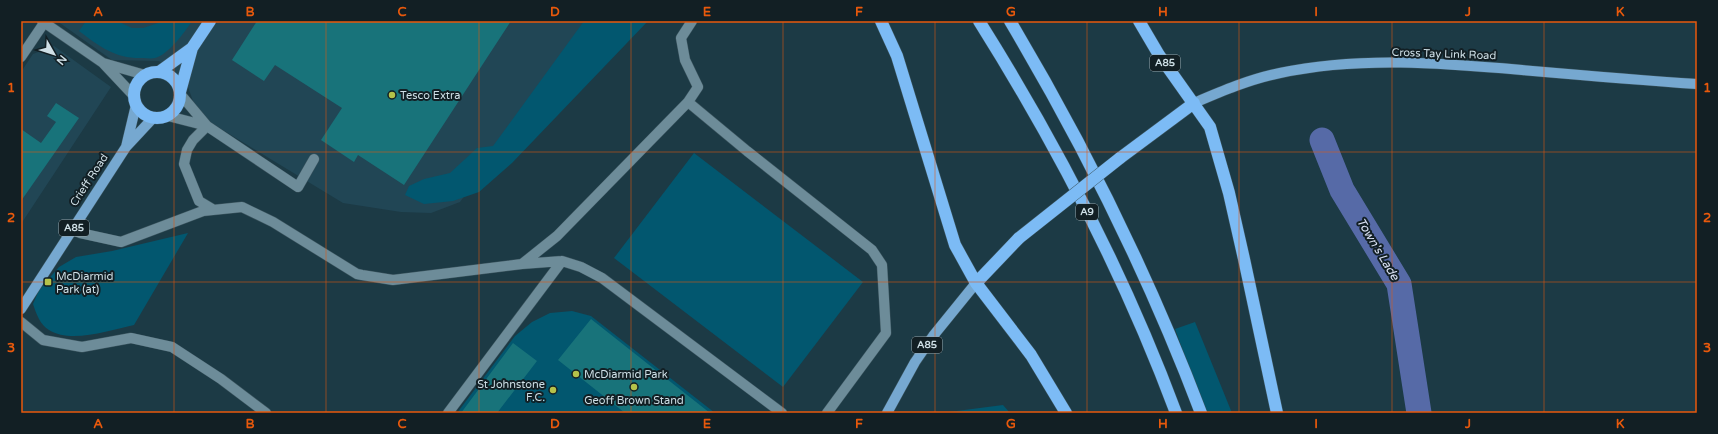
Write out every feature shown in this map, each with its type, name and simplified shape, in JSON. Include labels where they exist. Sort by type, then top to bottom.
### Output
[{"type":"highway","points":[[192,48],[159,72],[145,75],[138,82],[135,101],[146,116],[153,118],[168,116],[178,106],[192,48],[210,21]]},
{"type":"highway","points":[[881,21],[898,56],[955,245],[976,284],[1031,355],[1066,413]]},
{"type":"highway","name":"A9","points":[[979,21],[1056,151],[1106,250],[1152,353],[1176,413]]},
{"type":"highway","name":"A9","points":[[1010,21],[1083,150],[1127,240],[1172,337],[1201,413]]},
{"type":"highway","name":"A85","points":[[976,284],[1019,238],[1120,158],[1194,103],[1159,55],[1139,21]]},
{"type":"highway","points":[[159,72],[173,78],[181,94]]},
{"type":"highway","points":[[1194,103],[1210,127],[1229,193],[1277,413]]},
{"type":"main road","name":"Cross Tay Link Road","points":[[1194,103],[1232,87],[1280,73],[1335,65],[1395,63],[1468,65],[1697,84]]},
{"type":"main road","name":"Crieff Road","points":[[126,147],[135,101]]},
{"type":"main road","name":"Crieff Road","points":[[21,309],[126,147],[153,118]]},
{"type":"main road","name":"A85","points":[[886,413],[915,362],[933,336],[976,284]]},
{"type":"street","points":[[522,264],[557,236],[688,102],[698,87],[685,60],[681,38],[692,21]]},
{"type":"street","points":[[21,57],[43,22],[103,63],[135,101]]},
{"type":"street","points":[[103,63],[145,75]]},
{"type":"street","points":[[181,94],[207,126],[298,187],[314,159]]},
{"type":"street","points":[[688,102],[746,152],[872,250],[882,265],[886,332],[826,413]]},
{"type":"street","points":[[168,116],[207,126]]},
{"type":"street","points":[[207,126],[193,140],[187,150],[184,164],[199,201],[214,210]]},
{"type":"street","points":[[73,230],[80,233],[121,242],[203,211],[242,207],[273,222],[356,274],[393,280],[522,264],[562,261],[581,267],[602,278],[782,413]]},
{"type":"street","points":[[448,413],[562,261]]},
{"type":"street","points":[[21,322],[42,340],[82,347],[131,338],[172,347],[221,379],[266,413]]},
{"type":"shaded area","points":[[57,21],[590,21],[460,202],[431,213],[401,212],[343,203],[198,115],[188,87],[159,61],[112,60]]},
{"type":"shaded area","points":[[86,21],[117,21],[132,28],[143,28],[161,21],[192,21],[171,48],[160,56],[155,58],[133,58],[116,54],[101,47],[79,31]]},
{"type":"shaded area","points":[[584,21],[648,21],[512,163],[479,192],[453,201],[424,204],[405,195],[409,186],[424,179],[450,173],[477,148],[493,146]]},
{"type":"shaded area","points":[[54,46],[111,87],[21,224],[21,72],[33,54]]},
{"type":"shaded area","points":[[694,153],[863,282],[783,387],[614,258]]},
{"type":"shaded area","points":[[188,233],[134,325],[91,335],[68,336],[49,330],[41,322],[33,304],[39,290],[59,267],[76,257],[112,251]]},
{"type":"shaded area","name":"McDiarmid Park","points":[[572,311],[591,316],[715,413],[457,413],[515,336],[532,322],[550,313]]},
{"type":"shaded area","points":[[1195,322],[1232,413],[1205,413],[1175,329]]},
{"type":"shaded area","points":[[1003,405],[1010,413],[941,413]]},
{"type":"building","name":"Tesco Extra","points":[[257,21],[511,21],[404,185],[358,155],[354,162],[321,140],[342,108],[275,65],[264,81],[232,60]]},
{"type":"building","points":[[56,103],[79,118],[21,201],[21,129],[41,143],[56,122],[47,116]]},
{"type":"building","name":"Geoff Brown Stand","points":[[591,319],[710,413],[625,413],[558,360]]},
{"type":"building","points":[[513,343],[537,361],[497,413],[461,413]]},
{"type":"waterway","name":"Town's Lade","points":[[1322,140],[1342,190],[1399,284],[1419,413]]},
{"type":"place","name":"Tesco Extra","points":[[392,95]]},
{"type":"place","name":"McDiarmid Park (at)","points":[[48,282]]},
{"type":"place","name":"McDiarmid Park","points":[[576,374]]},
{"type":"place","name":"Geoff Brown Stand","points":[[634,387]]},
{"type":"place","name":"St Johnstone F.C.","points":[[553,390]]}]
